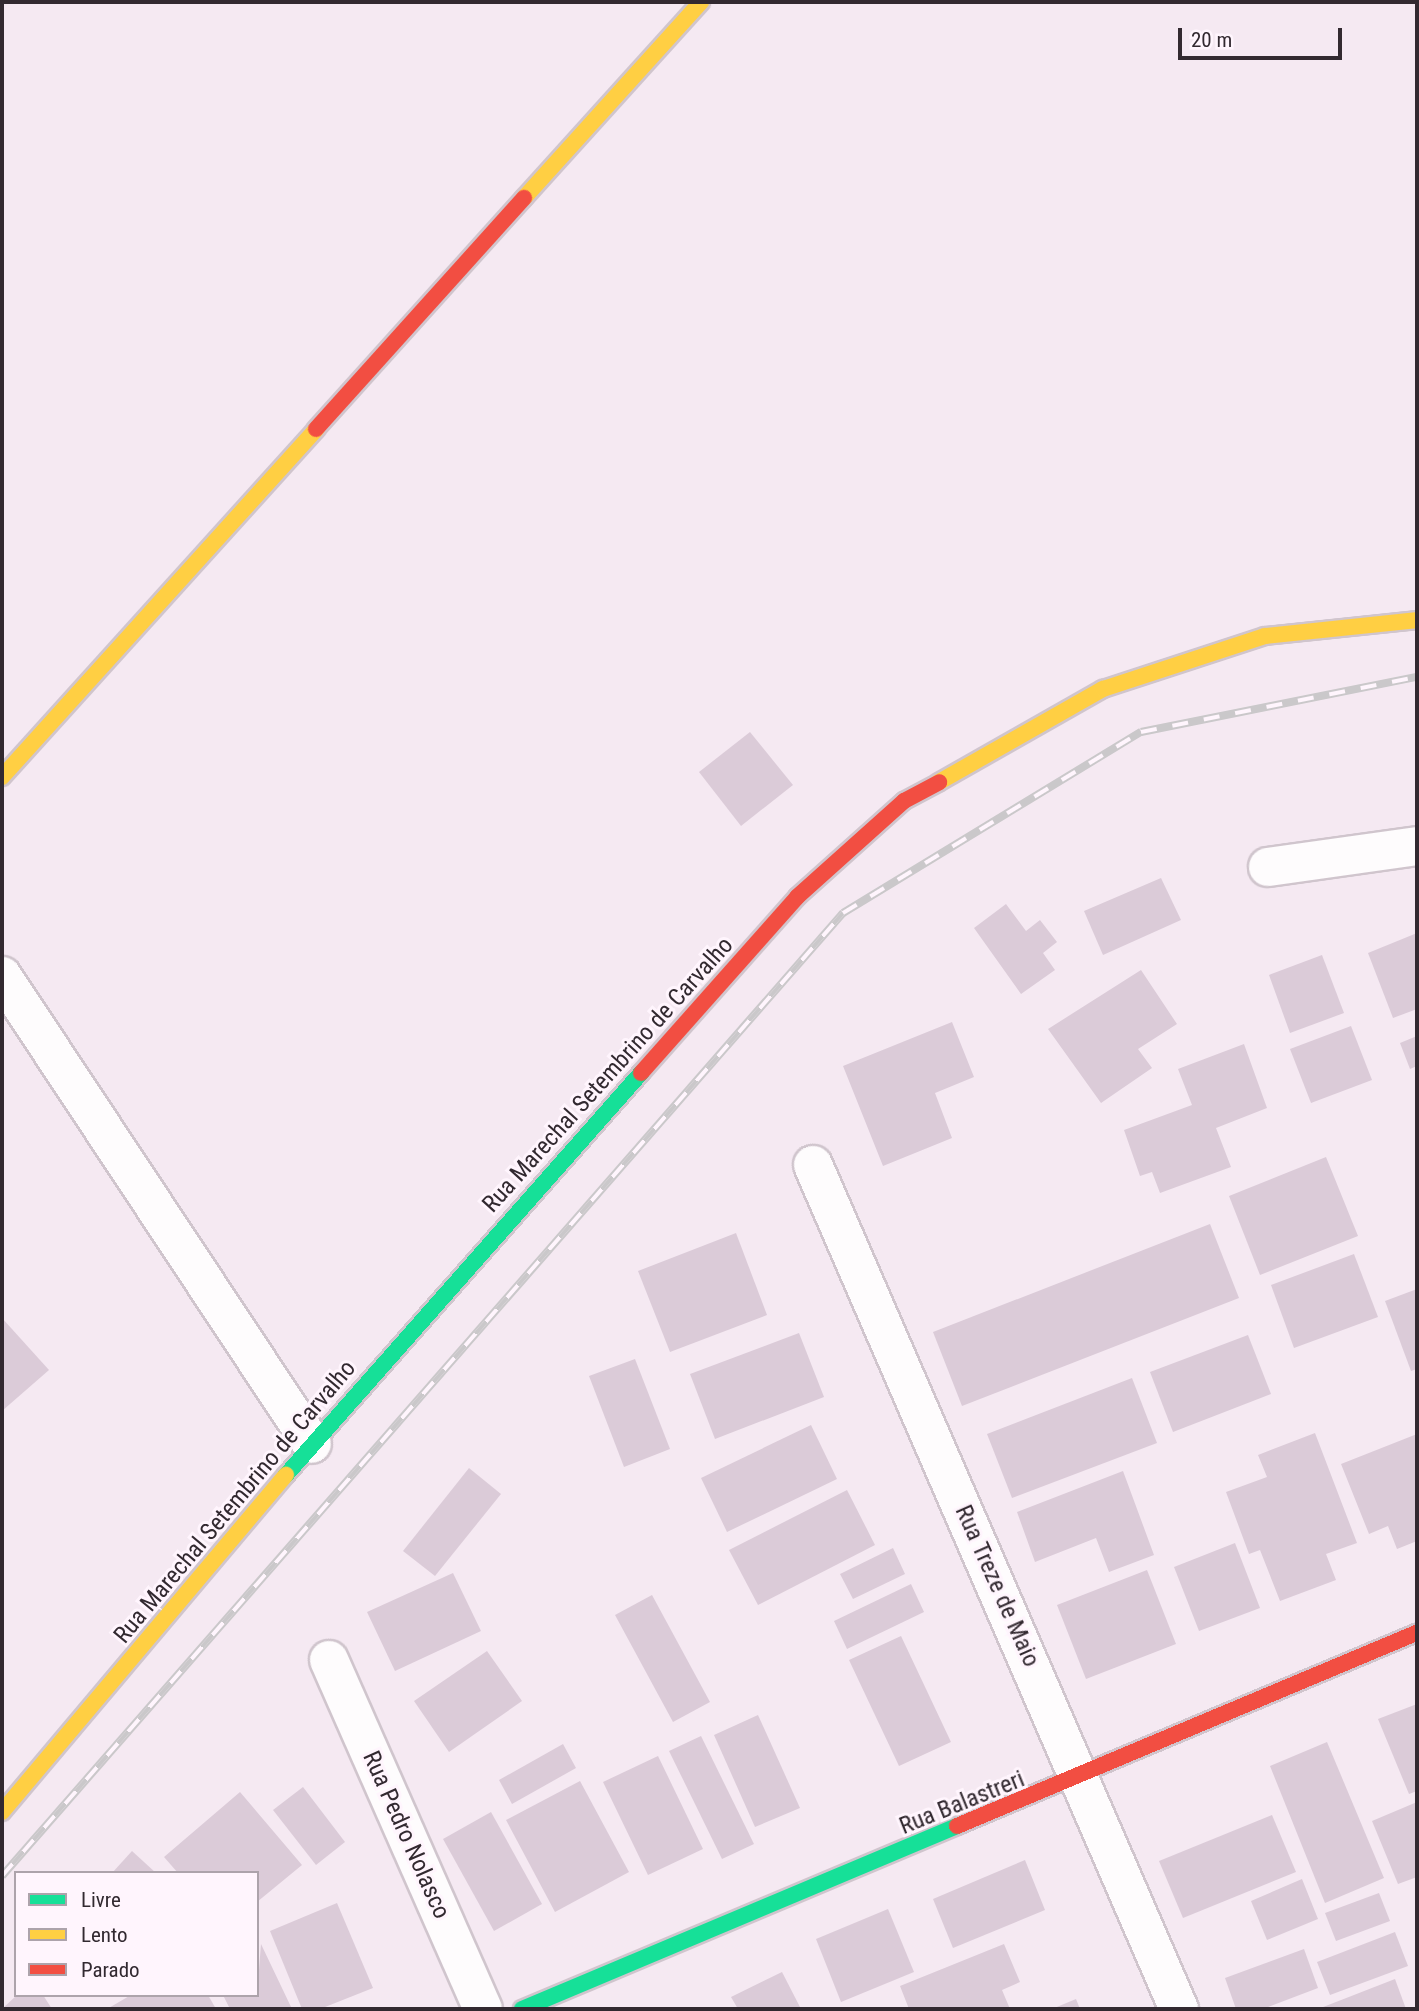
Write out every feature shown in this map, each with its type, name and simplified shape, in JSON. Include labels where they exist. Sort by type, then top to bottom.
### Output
[{"type":"street","points":[[2,778],[701,2]]},
{"type":"street","name":"Rua Marechal Setembrino de Carvalho","points":[[2,1812],[312,1444],[797,897],[904,801],[1103,689],[1265,636],[1417,620]]},
{"type":"street","points":[[1268,867],[1417,846]]},
{"type":"street","points":[[2,976],[312,1444]]},
{"type":"street","name":"Rua Treze de Maio","points":[[813,1165],[1179,2009]]},
{"type":"street","name":"Rua Balastreri","points":[[522,2009],[1081,1778],[1417,1633]]},
{"type":"street","name":"Rua Pedro Nolasco","points":[[329,1660],[483,2009]]},
{"type":"building","points":[[750,732],[793,785],[741,826],[699,772]]},
{"type":"building","points":[[1161,878],[1181,920],[1103,955],[1084,911]]},
{"type":"building","points":[[1006,904],[1026,931],[1040,920],[1057,942],[1043,953],[1055,970],[1021,994],[974,928]]},
{"type":"building","points":[[1417,933],[1417,1009],[1393,1018],[1368,953]]},
{"type":"building","points":[[1322,955],[1344,1013],[1290,1033],[1269,975]]},
{"type":"building","points":[[1141,970],[1177,1024],[1138,1049],[1152,1068],[1101,1103],[1048,1029]]},
{"type":"building","points":[[952,1022],[974,1077],[935,1093],[952,1138],[883,1166],[843,1066]]},
{"type":"building","points":[[1351,1026],[1372,1080],[1311,1103],[1290,1049]]},
{"type":"building","points":[[1417,1036],[1417,1066],[1410,1069],[1400,1043]]},
{"type":"building","points":[[1244,1044],[1267,1108],[1216,1128],[1231,1167],[1160,1193],[1152,1172],[1140,1176],[1124,1130],[1192,1105],[1178,1069]]},
{"type":"building","points":[[1326,1157],[1358,1236],[1260,1275],[1229,1196]]},
{"type":"building","points":[[1210,1224],[1239,1298],[962,1406],[933,1332]]},
{"type":"building","points":[[736,1233],[767,1315],[670,1352],[638,1271]]},
{"type":"building","points":[[1354,1254],[1378,1317],[1294,1348],[1271,1285]]},
{"type":"building","points":[[1417,1289],[1417,1369],[1411,1371],[1385,1301]]},
{"type":"building","points":[[2,1318],[49,1370],[2,1411]]},
{"type":"building","points":[[799,1333],[824,1397],[715,1439],[690,1374]]},
{"type":"building","points":[[1248,1335],[1271,1394],[1173,1432],[1150,1372]]},
{"type":"building","points":[[635,1359],[670,1449],[624,1467],[589,1376]]},
{"type":"building","points":[[1132,1378],[1157,1443],[1012,1498],[987,1434]]},
{"type":"building","points":[[811,1425],[837,1479],[727,1532],[701,1478]]},
{"type":"building","points":[[1315,1433],[1357,1543],[1326,1554],[1336,1580],[1280,1601],[1260,1550],[1249,1554],[1226,1492],[1267,1477],[1258,1455]]},
{"type":"building","points":[[1417,1434],[1417,1541],[1397,1549],[1388,1526],[1369,1534],[1341,1464]]},
{"type":"building","points":[[469,1468],[501,1494],[435,1576],[403,1551]]},
{"type":"building","points":[[1123,1471],[1154,1555],[1109,1572],[1096,1538],[1035,1562],[1017,1512]]},
{"type":"building","points":[[847,1490],[875,1545],[758,1605],[729,1550]]},
{"type":"building","points":[[1235,1543],[1260,1608],[1199,1631],[1174,1567]]},
{"type":"building","points":[[893,1548],[905,1574],[853,1599],[840,1574]]},
{"type":"building","points":[[1147,1570],[1176,1644],[1086,1679],[1057,1605]]},
{"type":"building","points":[[453,1573],[481,1631],[395,1671],[367,1612]]},
{"type":"building","points":[[911,1584],[924,1612],[847,1649],[834,1621]]},
{"type":"building","points":[[652,1595],[710,1702],[673,1722],[615,1615]]},
{"type":"building","points":[[901,1636],[951,1742],[899,1766],[849,1660]]},
{"type":"building","points":[[487,1651],[522,1701],[449,1752],[414,1701]]},
{"type":"building","points":[[1417,1704],[1417,1791],[1409,1794],[1378,1719]]},
{"type":"building","points":[[758,1715],[800,1808],[755,1827],[714,1735]]},
{"type":"building","points":[[701,1736],[754,1844],[722,1859],[669,1751]]},
{"type":"building","points":[[1327,1742],[1384,1878],[1325,1903],[1270,1766]]},
{"type":"building","points":[[563,1744],[576,1768],[512,1804],[499,1780]]},
{"type":"building","points":[[658,1756],[703,1849],[648,1875],[603,1782]]},
{"type":"building","points":[[580,1781],[629,1872],[555,1912],[506,1820]]},
{"type":"building","points":[[303,1787],[345,1842],[316,1865],[273,1810]]},
{"type":"building","points":[[240,1792],[302,1865],[259,1900],[259,1871],[176,1871],[164,1857]]},
{"type":"building","points":[[1417,1802],[1417,1877],[1398,1884],[1372,1821]]},
{"type":"building","points":[[491,1812],[542,1904],[494,1931],[443,1839]]},
{"type":"building","points":[[1272,1815],[1296,1872],[1183,1918],[1159,1861]]},
{"type":"building","points":[[132,1851],[154,1871],[114,1871]]},
{"type":"building","points":[[1025,1860],[1045,1910],[953,1948],[933,1899]]},
{"type":"building","points":[[1302,1879],[1318,1919],[1267,1940],[1251,1901]]},
{"type":"building","points":[[1379,1893],[1390,1921],[1336,1941],[1325,1913]]},
{"type":"building","points":[[337,1903],[373,1988],[320,2009],[302,2009],[270,1931]]},
{"type":"building","points":[[888,1909],[914,1972],[841,2002],[816,1939]]},
{"type":"building","points":[[1395,1932],[1408,1966],[1330,1995],[1317,1962]]},
{"type":"building","points":[[261,1944],[292,2009],[230,2009],[224,1997],[259,1997]]},
{"type":"building","points":[[1004,1944],[1020,1982],[1002,1990],[1010,2009],[909,2009],[900,1986]]},
{"type":"building","points":[[1304,1949],[1318,1988],[1263,2009],[1236,2009],[1225,1978]]},
{"type":"building","points":[[782,1972],[801,2009],[738,2009],[731,1997]]},
{"type":"building","points":[[1395,1979],[1406,2009],[1318,2009]]},
{"type":"building","points":[[15,1997],[44,1997],[52,2009],[2,2009]]},
{"type":"building","points":[[128,1997],[209,1997],[216,2009],[107,2009]]},
{"type":"building","points":[[1076,1999],[1080,2009],[1052,2009]]},
{"type":"railway","points":[[2,1876],[843,913],[1141,732],[1417,677]]},
{"type":"traffic: fast","points":[[286,1475],[641,1073]]},
{"type":"traffic: fast","points":[[522,2009],[957,1826]]},
{"type":"traffic: slow","points":[[524,198],[701,2]]},
{"type":"traffic: slow","points":[[2,777],[316,429]]},
{"type":"traffic: slow","points":[[939,782],[1103,689],[1265,636],[1417,620]]},
{"type":"traffic: slow","points":[[2,1812],[286,1475]]},
{"type":"traffic: jam","points":[[316,429],[524,198]]},
{"type":"traffic: jam","points":[[641,1073],[797,897],[904,801],[939,782]]},
{"type":"traffic: jam","points":[[957,1826],[1417,1633]]}]
